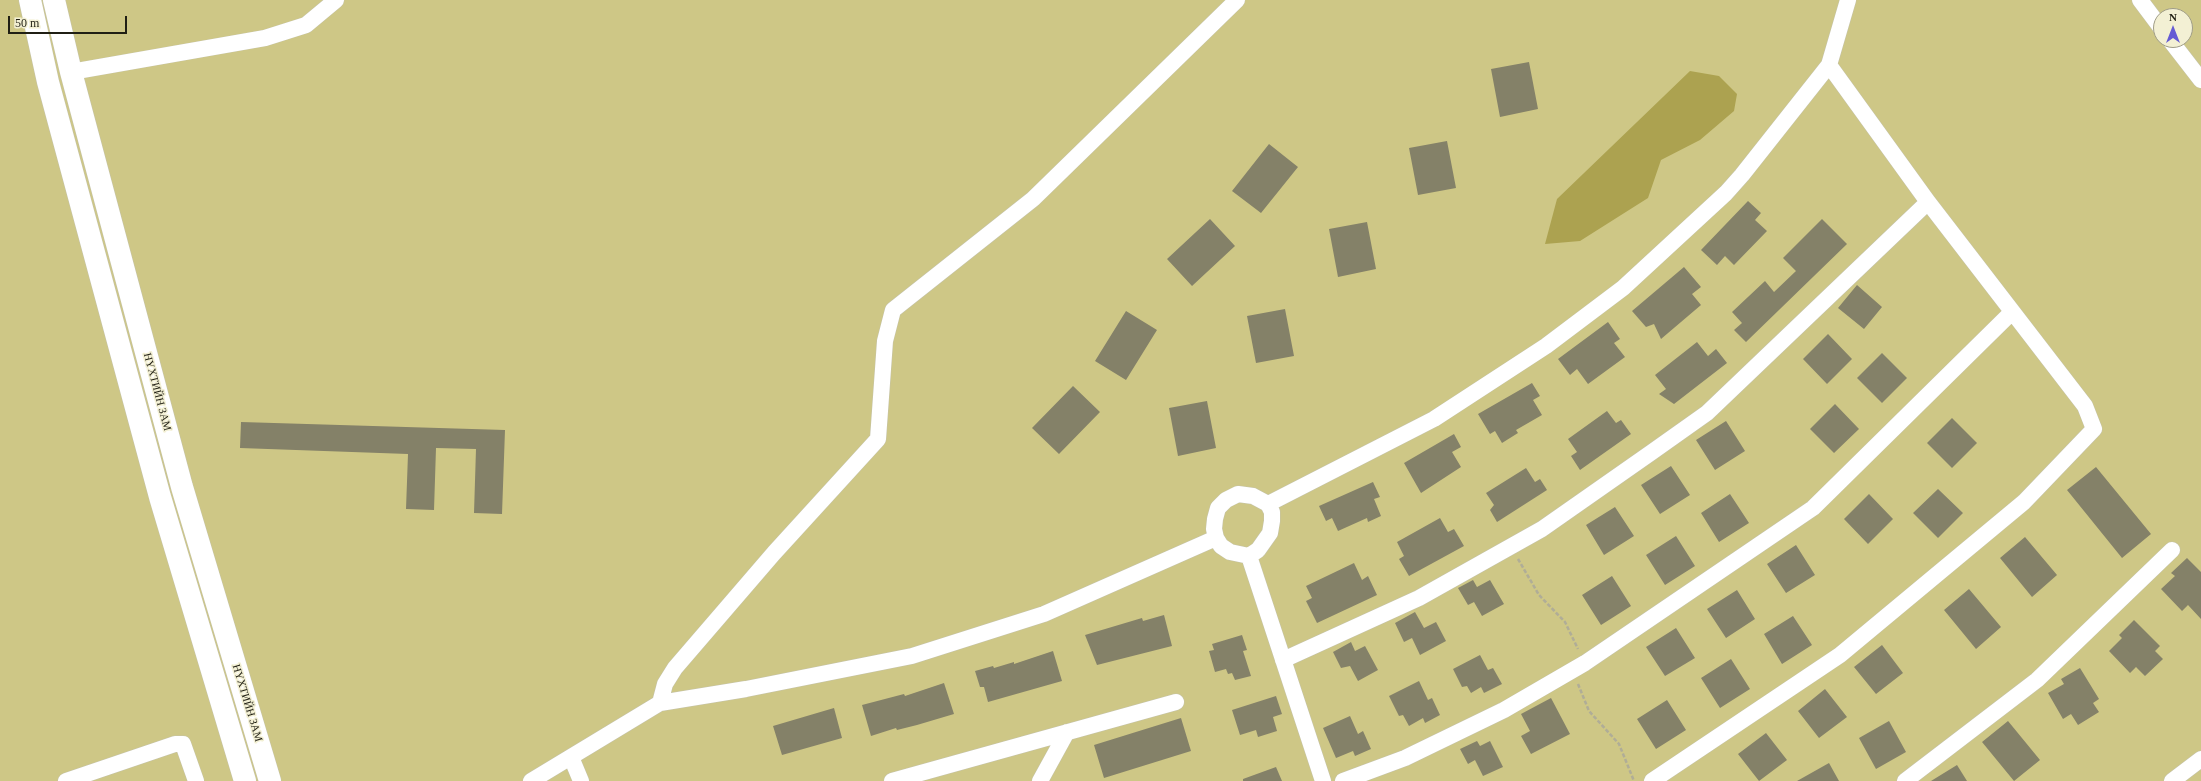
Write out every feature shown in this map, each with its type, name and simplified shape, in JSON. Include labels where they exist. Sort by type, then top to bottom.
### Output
[{"type":"main road","points":[[30,0],[48,82],[160,497],[245,781]]},
{"type":"main road","name":"НҮХТИЙН ЗАМ","points":[[54,0],[71,72],[182,487],[270,781]]},
{"type":"street","points":[[71,72],[265,38],[306,25],[336,0]]},
{"type":"street","points":[[660,703],[665,684],[675,668],[774,553],[878,439],[885,341],[893,310],[1033,199],[1237,0]]},
{"type":"street","points":[[1268,504],[1434,419],[1546,346],[1623,288],[1731,187],[1829,65],[1848,0]]},
{"type":"street","points":[[2140,0],[2153,17]]},
{"type":"street","points":[[2176,48],[2201,80]]},
{"type":"street","points":[[1652,781],[1840,655],[2024,502],[2094,429],[2085,406],[1928,202],[1829,65]]},
{"type":"street","points":[[1283,660],[1419,598],[1542,529],[1707,413],[1928,202]]},
{"type":"street","points":[[1343,781],[1405,758],[1504,710],[1579,667],[1813,508],[2012,312]]},
{"type":"street","points":[[1238,494],[1253,496],[1268,504],[1272,512],[1270,533],[1258,550],[1249,556],[1230,552],[1221,546],[1216,538],[1214,529],[1215,519],[1218,508],[1226,500],[1238,494]]},
{"type":"street","points":[[531,781],[660,703],[746,689],[912,656],[1044,614],[1216,538]]},
{"type":"street","points":[[1905,781],[2037,680],[2172,550]]},
{"type":"street","points":[[1249,556],[1323,781]]},
{"type":"street","points":[[892,781],[1176,702]]},
{"type":"street","points":[[1040,781],[1067,732]]},
{"type":"street","points":[[66,781],[175,744],[183,744],[196,781]]},
{"type":"street","points":[[571,757],[581,781]]},
{"type":"street","points":[[2172,781],[2201,759]]},
{"type":"path","points":[[1510,546],[1539,595],[1565,622],[1579,667],[1589,711],[1619,744],[1634,781]]},
{"type":"shaded area","points":[[0,0],[2201,0],[2201,781],[0,781]]},
{"type":"shaded area","points":[[1690,71],[1719,76],[1737,94],[1734,111],[1700,140],[1661,160],[1648,198],[1580,241],[1545,244],[1557,199]]},
{"type":"building","points":[[1529,62],[1538,109],[1500,117],[1491,69]]},
{"type":"building","points":[[1447,141],[1456,188],[1418,195],[1409,148]]},
{"type":"building","points":[[1269,144],[1298,167],[1261,213],[1232,191]]},
{"type":"building","points":[[1748,201],[1761,213],[1755,220],[1767,231],[1734,265],[1725,256],[1717,265],[1701,250]]},
{"type":"building","points":[[1210,219],[1235,246],[1192,286],[1167,259]]},
{"type":"building","points":[[1822,219],[1847,244],[1746,342],[1734,330],[1742,323],[1732,312],[1765,281],[1774,292],[1796,271],[1783,258]]},
{"type":"building","points":[[1367,222],[1376,269],[1338,277],[1329,229]]},
{"type":"building","points":[[1684,267],[1701,287],[1692,294],[1701,305],[1661,339],[1654,324],[1646,327],[1632,311]]},
{"type":"building","points":[[1857,285],[1882,307],[1864,329],[1838,308]]},
{"type":"building","points":[[1285,309],[1294,356],[1256,363],[1247,316]]},
{"type":"building","points":[[1126,311],[1157,330],[1126,380],[1095,361]]},
{"type":"building","points":[[1608,322],[1620,339],[1614,343],[1625,357],[1588,384],[1577,369],[1570,375],[1558,359]]},
{"type":"building","points":[[1828,334],[1852,359],[1827,384],[1803,359]]},
{"type":"building","points":[[1697,342],[1708,356],[1716,349],[1727,363],[1674,404],[1659,394],[1666,389],[1655,375]]},
{"type":"building","points":[[1882,353],[1907,378],[1882,403],[1857,378]]},
{"type":"building","points":[[1532,383],[1540,396],[1533,400],[1542,415],[1516,430],[1518,433],[1502,443],[1495,431],[1490,434],[1478,414]]},
{"type":"building","points":[[1073,386],[1100,412],[1059,454],[1032,428]]},
{"type":"building","points":[[1207,401],[1216,448],[1178,456],[1169,408]]},
{"type":"building","points":[[1835,404],[1859,429],[1834,453],[1810,429]]},
{"type":"building","points":[[1607,411],[1616,423],[1621,420],[1631,434],[1580,470],[1571,456],[1577,452],[1568,439]]},
{"type":"building","points":[[1952,418],[1977,443],[1952,468],[1927,443]]},
{"type":"building","points":[[1726,421],[1745,451],[1715,470],[1696,440]]},
{"type":"building","points":[[241,422],[505,430],[502,514],[474,513],[476,449],[436,448],[434,510],[406,509],[408,454],[240,448]]},
{"type":"building","points":[[1454,434],[1461,447],[1452,452],[1461,467],[1421,493],[1404,463]]},
{"type":"building","points":[[1671,466],[1690,495],[1660,514],[1641,485]]},
{"type":"building","points":[[2096,467],[2151,534],[2122,558],[2067,490]]},
{"type":"building","points":[[1526,468],[1535,482],[1540,479],[1547,490],[1497,522],[1490,510],[1494,505],[1486,493]]},
{"type":"building","points":[[1373,482],[1380,497],[1374,499],[1381,516],[1368,522],[1367,518],[1338,531],[1332,518],[1326,521],[1319,506]]},
{"type":"building","points":[[1938,489],[1963,513],[1938,538],[1913,513]]},
{"type":"building","points":[[1730,494],[1749,523],[1719,542],[1701,513]]},
{"type":"building","points":[[1869,494],[1893,519],[1868,544],[1844,519]]},
{"type":"building","points":[[1615,507],[1634,536],[1604,555],[1586,525]]},
{"type":"building","points":[[1440,518],[1448,532],[1454,529],[1464,546],[1409,576],[1399,559],[1404,556],[1397,542]]},
{"type":"building","points":[[1676,536],[1695,566],[1665,585],[1646,555]]},
{"type":"building","points":[[2025,537],[2057,575],[2032,597],[2000,558]]},
{"type":"building","points":[[1796,545],[1815,575],[1786,593],[1767,564]]},
{"type":"building","points":[[2187,558],[2201,572],[2201,619],[2188,605],[2182,611],[2161,589],[2175,576],[2171,573]]},
{"type":"building","points":[[1354,563],[1362,580],[1368,576],[1377,595],[1317,623],[1306,601],[1312,598],[1306,586]]},
{"type":"building","points":[[1612,576],[1631,606],[1601,625],[1582,595]]},
{"type":"building","points":[[1473,580],[1477,587],[1490,580],[1504,604],[1482,616],[1474,602],[1468,605],[1458,588]]},
{"type":"building","points":[[1969,589],[2001,627],[1976,649],[1944,610]]},
{"type":"building","points":[[1737,590],[1755,619],[1726,638],[1707,609]]},
{"type":"building","points":[[1415,612],[1424,628],[1436,622],[1446,641],[1420,655],[1412,638],[1404,642],[1395,623]]},
{"type":"building","points":[[1164,615],[1172,646],[1097,665],[1085,635],[1142,618],[1143,621]]},
{"type":"building","points":[[1793,616],[1812,645],[1782,664],[1764,634]]},
{"type":"building","points":[[2134,620],[2160,646],[2155,651],[2163,659],[2145,676],[2136,667],[2130,673],[2109,651],[2122,638],[2119,635]]},
{"type":"building","points":[[1676,628],[1695,658],[1665,676],[1646,647]]},
{"type":"building","points":[[1242,635],[1247,650],[1243,651],[1251,676],[1235,680],[1232,673],[1228,674],[1226,669],[1215,672],[1209,651],[1214,650],[1212,644]]},
{"type":"building","points":[[1351,642],[1355,651],[1365,646],[1378,670],[1358,681],[1350,666],[1341,668],[1333,652]]},
{"type":"building","points":[[1882,645],[1903,673],[1876,694],[1854,667]]},
{"type":"building","points":[[1053,651],[1062,681],[988,702],[984,687],[980,687],[975,671],[993,666],[994,668],[1014,662],[1014,664]]},
{"type":"building","points":[[1480,655],[1488,670],[1493,668],[1502,684],[1484,693],[1481,687],[1471,693],[1467,686],[1462,687],[1453,669]]},
{"type":"building","points":[[1731,659],[1750,689],[1720,708],[1701,678]]},
{"type":"building","points":[[2080,668],[2099,699],[2093,703],[2099,712],[2078,725],[2071,714],[2063,719],[2048,693],[2064,684],[2061,679]]},
{"type":"building","points":[[1419,681],[1428,700],[1432,698],[1440,715],[1425,723],[1423,718],[1409,726],[1403,715],[1399,716],[1389,696]]},
{"type":"building","points":[[944,683],[954,714],[897,730],[896,728],[871,736],[862,705],[904,694],[905,696]]},
{"type":"building","points":[[1825,689],[1847,717],[1819,738],[1798,711]]},
{"type":"building","points":[[1276,696],[1282,714],[1273,717],[1277,731],[1258,737],[1256,730],[1240,735],[1232,710]]},
{"type":"building","points":[[1551,698],[1570,734],[1531,754],[1521,736],[1530,731],[1521,714]]},
{"type":"building","points":[[1667,700],[1686,730],[1656,749],[1637,719]]},
{"type":"building","points":[[834,708],[842,738],[782,755],[773,726]]},
{"type":"building","points":[[1350,716],[1358,734],[1363,731],[1371,749],[1355,756],[1353,751],[1336,758],[1323,728]]},
{"type":"building","points":[[1181,718],[1191,751],[1104,778],[1094,745]]},
{"type":"building","points":[[1889,721],[1906,752],[1876,769],[1859,738]]},
{"type":"building","points":[[2008,721],[2040,760],[2014,781],[1982,742]]},
{"type":"building","points":[[1766,733],[1787,760],[1759,781],[1738,754]]},
{"type":"building","points":[[1477,741],[1480,746],[1490,741],[1503,767],[1483,776],[1475,760],[1468,764],[1460,749]]},
{"type":"building","points":[[1829,763],[1839,781],[1797,781]]},
{"type":"building","points":[[1957,765],[1967,781],[1931,781]]},
{"type":"building","points":[[1276,767],[1282,781],[1243,781],[1243,779]]}]
